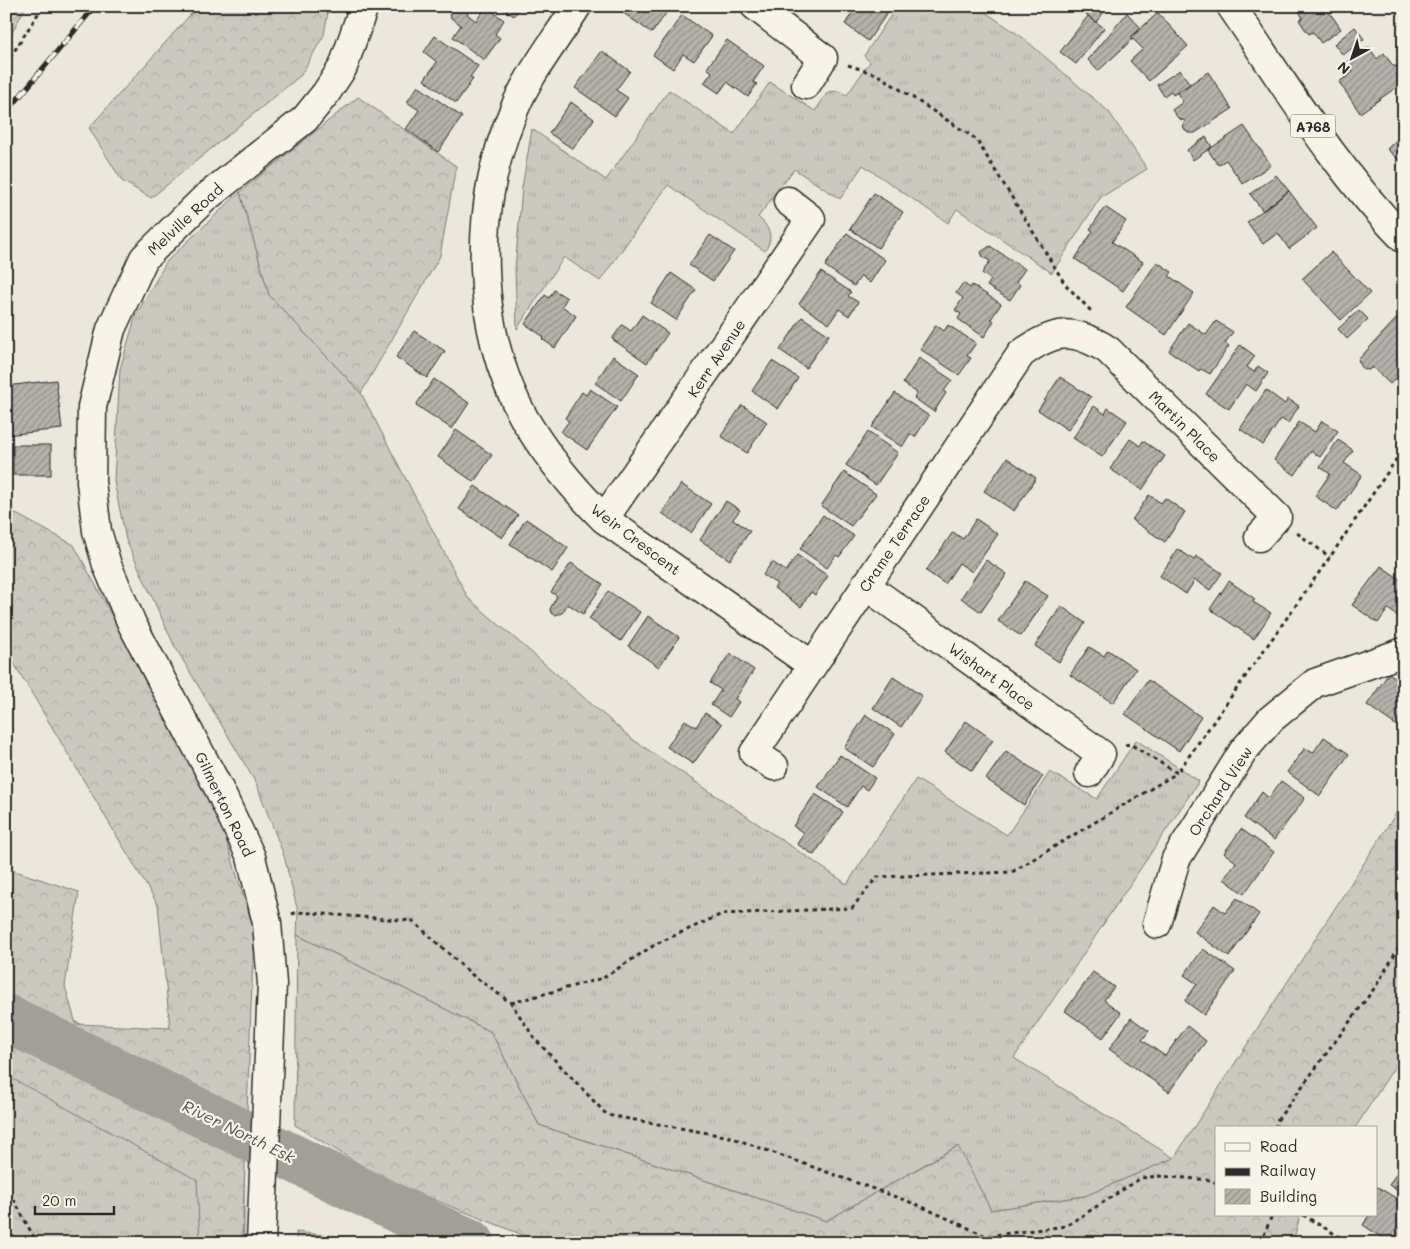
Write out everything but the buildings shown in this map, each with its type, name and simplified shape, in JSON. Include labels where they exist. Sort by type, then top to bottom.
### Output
[{"type":"street","name":"Melville Road","points":[[107,565],[97,531],[91,472],[92,407],[111,329],[144,258],[204,199],[305,119],[326,94],[343,67],[364,6]]},
{"type":"street","name":"Weir Crescent","points":[[577,6],[533,75],[514,109],[499,151],[490,193],[486,240],[487,288],[493,338],[506,377],[524,418],[549,456],[569,483],[604,519],[812,665]]},
{"type":"street","points":[[755,6],[823,58],[806,85]]},
{"type":"street","name":"A768","points":[[1231,6],[1358,189],[1404,239]]},
{"type":"street","name":"Kerr Avenue","points":[[604,519],[811,219],[788,201]]},
{"type":"street","name":"Martin Place","points":[[1076,335],[1108,350],[1277,517]]},
{"type":"street","name":"Crame Terrace","points":[[774,766],[754,753],[1021,354],[1040,340],[1076,335]]},
{"type":"street","points":[[1259,536],[1277,517]]},
{"type":"street","name":"Gilmerton Road","points":[[107,565],[132,624],[219,789],[251,858],[268,923],[272,984],[262,1243]]},
{"type":"street","name":"Wishart Place","points":[[865,585],[1095,763]]},
{"type":"street","name":"Orchard View","points":[[1157,924],[1176,859],[1244,750],[1271,719],[1314,683],[1404,652]]},
{"type":"path","points":[[6,64],[43,6]]},
{"type":"path","points":[[823,58],[878,75],[976,139],[1065,284],[1094,315],[1076,335]]},
{"type":"path","points":[[511,1003],[603,978],[656,944],[722,914],[852,908],[877,877],[1012,872],[1177,773],[1330,557],[1404,448]]},
{"type":"path","points":[[1277,517],[1330,557]]},
{"type":"path","points":[[1095,763],[1130,744],[1177,773]]},
{"type":"path","points":[[268,923],[298,912],[413,921],[471,974],[511,1003],[535,1039],[607,1115],[730,1137],[918,1205],[986,1236],[1066,1226],[1141,1178],[1158,1176],[1211,1180],[1215,1182]]},
{"type":"path","points":[[1276,1126],[1276,1122],[1376,986],[1404,939]]},
{"type":"path","points":[[6,1185],[37,1243]]},
{"type":"path","points":[[1261,1243],[1272,1216]]},
{"type":"path","points":[[1305,1216],[1350,1243]]},
{"type":"green space","points":[[6,6],[26,6],[6,44]]},
{"type":"green space","points":[[198,6],[329,6],[324,35],[301,75],[151,198],[122,181],[89,128]]},
{"type":"green space","points":[[897,6],[976,6],[1022,37],[1109,112],[1147,169],[1100,198],[1052,273],[957,209],[948,223],[863,165],[840,199],[794,169],[758,217],[768,229],[770,237],[765,251],[668,185],[600,281],[564,257],[517,329],[515,270],[522,188],[532,129],[606,180],[669,90],[734,134],[770,82],[815,111],[828,92],[838,91],[847,95],[870,62],[864,56]]},
{"type":"green space","points":[[358,97],[456,166],[440,256],[361,393],[269,295],[240,192]]},
{"type":"green space","points":[[240,192],[269,295],[361,393],[468,598],[632,739],[847,884],[916,779],[1007,835],[1050,772],[1097,799],[1136,740],[1199,781],[1014,1058],[1174,1158],[1085,1196],[991,1210],[957,1146],[826,1221],[539,1125],[491,1032],[297,935],[298,912],[284,856],[256,783],[174,645],[126,540],[114,481],[120,369],[136,315],[167,261]]},
{"type":"green space","points":[[6,488],[14,513],[74,545],[217,811],[254,930],[242,1243],[200,1243],[197,1180],[6,1075],[6,868],[79,892],[65,986],[76,1024],[170,1028],[158,905],[6,650]]},
{"type":"green space","points":[[1404,801],[1404,1052],[1356,1126],[1215,1126],[1215,1216],[1300,1216],[1293,1243],[543,1243],[387,1181],[295,1125],[297,935],[491,1032],[539,1125],[826,1221],[958,1146],[991,1210],[1085,1196],[1174,1158]]},
{"type":"green space","points":[[6,985],[111,1040],[244,1100],[244,1243],[6,1243]]},
{"type":"green space","points":[[296,1232],[386,1242],[389,1243],[296,1243]]},
{"type":"waterway","name":"River North Esk","points":[[6,1018],[430,1225],[471,1243]]},
{"type":"railway","points":[[6,113],[95,6]]}]
